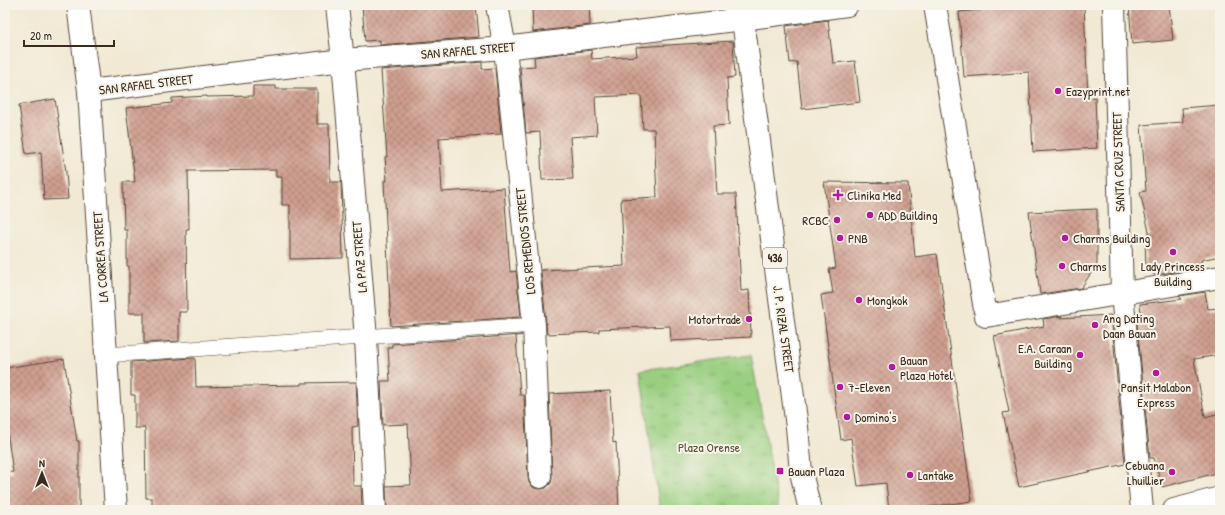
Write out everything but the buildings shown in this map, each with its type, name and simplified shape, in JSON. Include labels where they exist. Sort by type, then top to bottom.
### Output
[{"type":"street","name":"LA CORREA STREET","points":[[78,5],[89,91],[116,510]]},
{"type":"street","name":"LA PAZ STREET","points":[[337,5],[343,60],[366,338],[374,510]]},
{"type":"street","name":"LOS REMEDIOS STREET","points":[[498,5],[505,48],[534,325],[540,477]]},
{"type":"street","name":"SAN RAFAEL STREET","points":[[89,91],[343,60],[505,48],[742,12],[847,5]]},
{"type":"street","points":[[935,5],[986,316],[1220,277]]},
{"type":"street","name":"SANTA CRUZ STREET","points":[[1114,5],[1122,293],[1142,510]]},
{"type":"street","name":"J. P. RIZAL STREET","points":[[742,12],[797,426],[801,472],[810,510]]},
{"type":"street","points":[[1174,510],[1220,498]]},
{"type":"lane","points":[[106,355],[366,338],[534,325]]},
{"type":"green space","name":"Plaza Orense","points":[[751,355],[779,510],[660,510],[640,370]]},
{"type":"place","name":"Eazyprint.net","points":[[1058,91]]},
{"type":"place","name":"Clinika Med","points":[[838,195]]},
{"type":"place","name":"ADD Building","points":[[870,215]]},
{"type":"place","name":"RCBC","points":[[837,220]]},
{"type":"place","name":"PNB","points":[[840,238]]},
{"type":"place","name":"Charms Building","points":[[1065,238]]},
{"type":"place","name":"Lady Princess Building","points":[[1173,252]]},
{"type":"place","name":"Charms","points":[[1062,266]]},
{"type":"place","name":"Mongkok","points":[[859,300]]},
{"type":"place","name":"Motortrade","points":[[749,319]]},
{"type":"place","name":"Ang Dating Daan Bauan","points":[[1095,325]]},
{"type":"place","name":"E.A. Caraan Building","points":[[1080,355]]},
{"type":"place","name":"Bauan Plaza Hotel","points":[[892,367]]},
{"type":"place","name":"Pansit Malabon Express","points":[[1156,373]]},
{"type":"place","name":"7-Eleven","points":[[840,387]]},
{"type":"place","name":"Domino's","points":[[847,417]]},
{"type":"place","name":"Bauan Plaza","points":[[780,471]]},
{"type":"place","name":"Cebuana Lhuillier","points":[[1172,472]]},
{"type":"place","name":"Lantake","points":[[910,475]]}]
